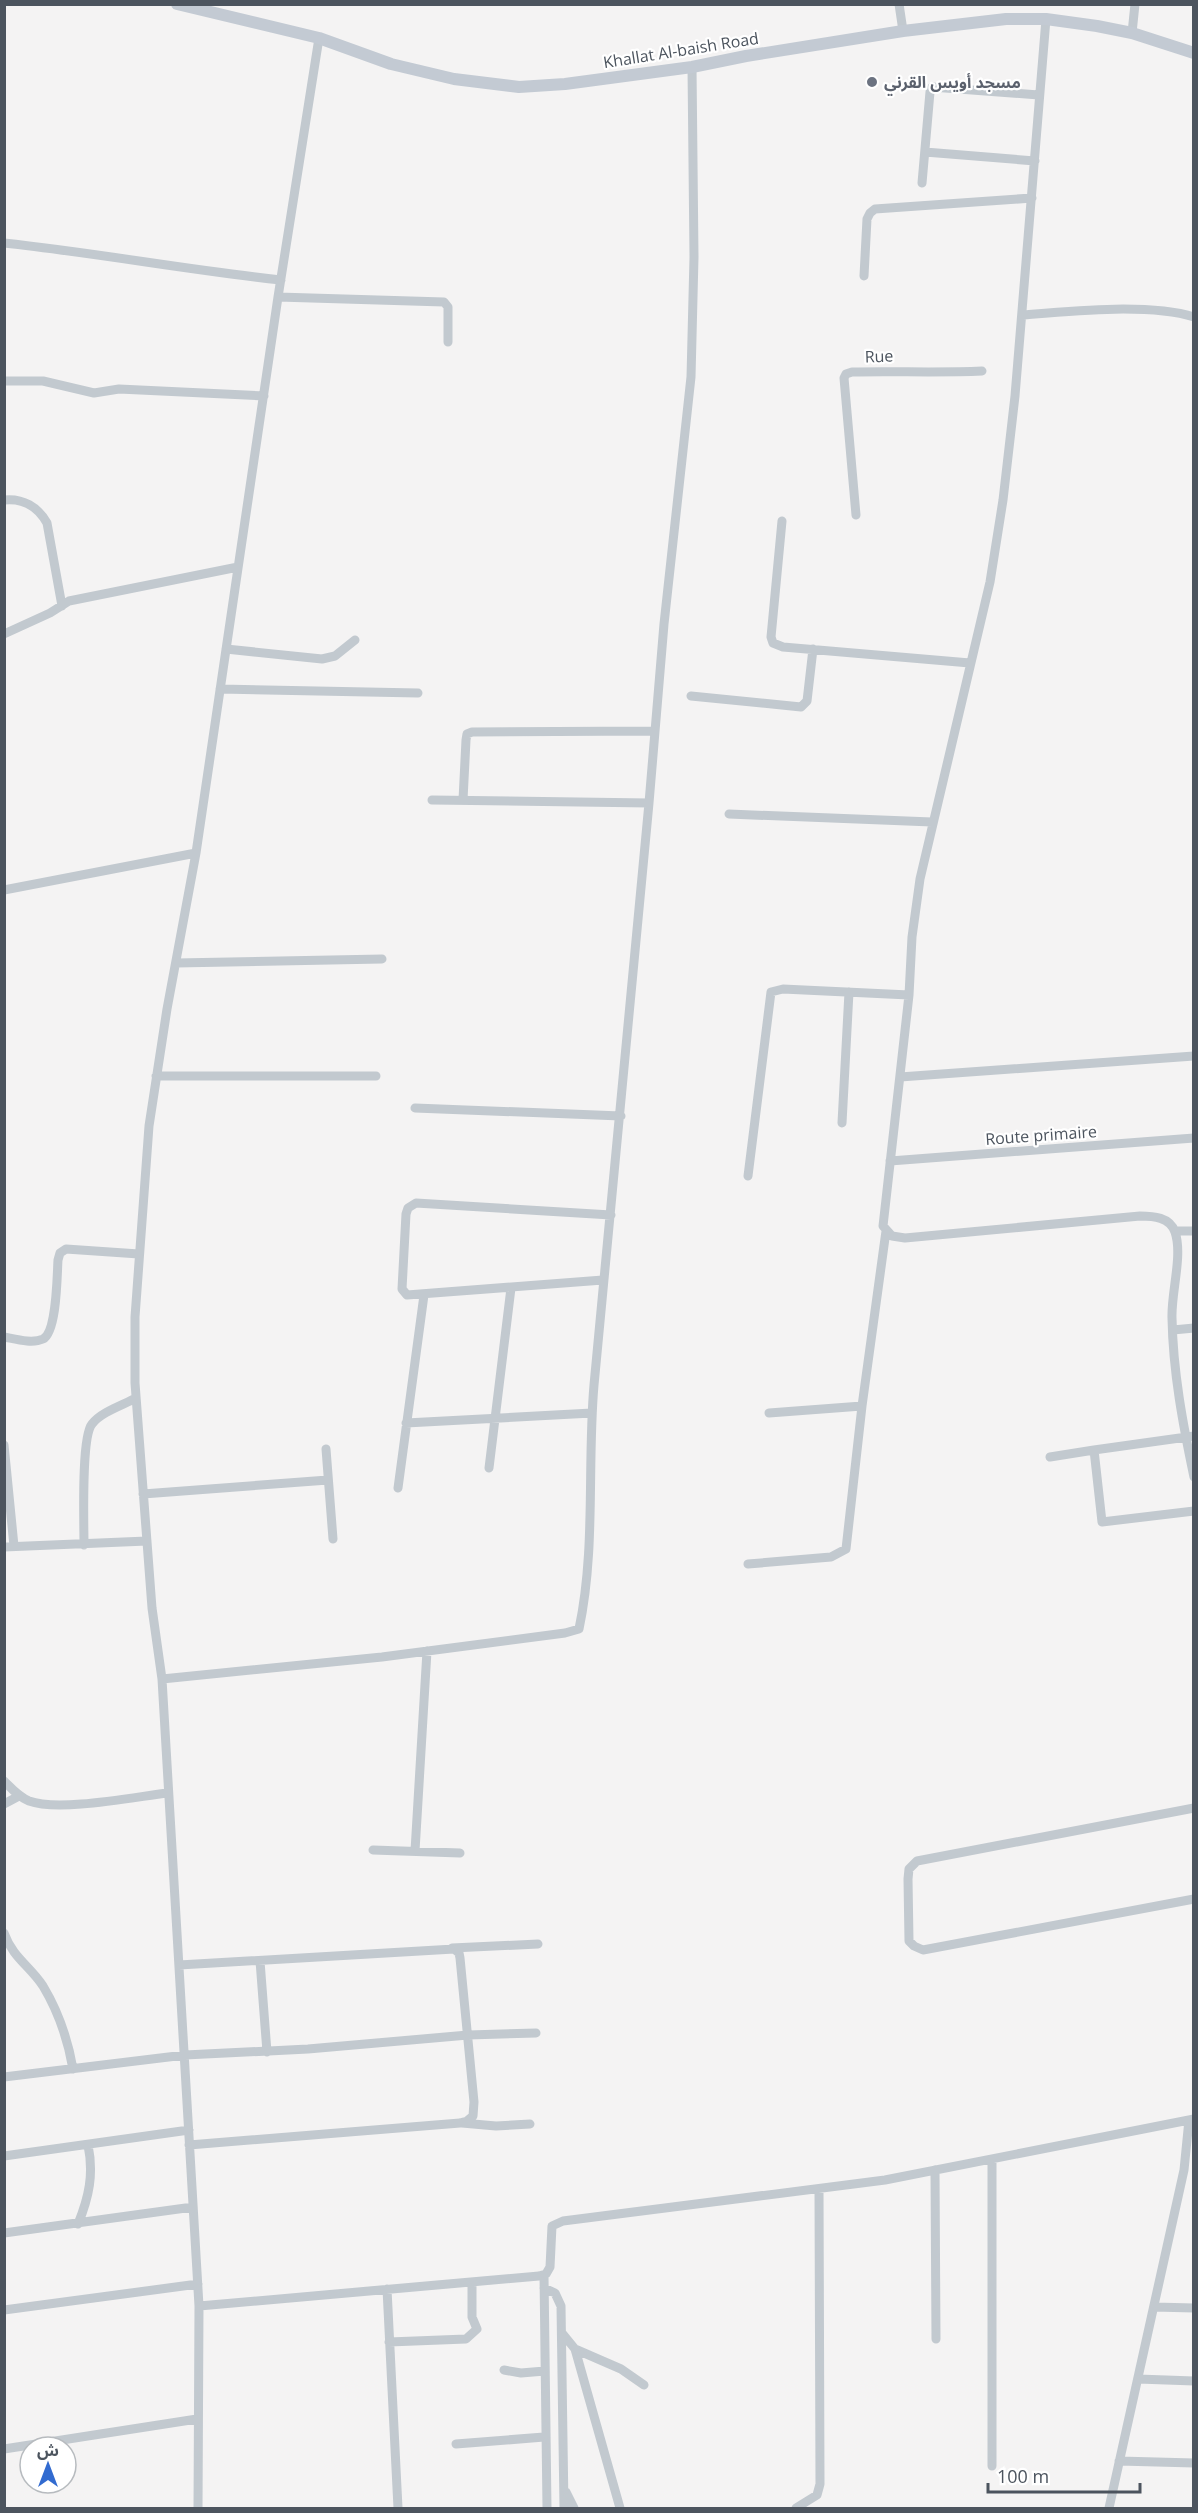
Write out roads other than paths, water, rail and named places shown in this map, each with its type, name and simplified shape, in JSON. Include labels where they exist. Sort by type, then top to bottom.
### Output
[{"type":"street","name":"Khallat Al-baish Road","points":[[177,4],[319,38],[412,69],[454,79],[519,87],[565,84],[692,67],[746,56],[986,20],[1046,19],[1080,23],[1132,33],[1194,53]]},
{"type":"street","points":[[899,4],[903,32]]},
{"type":"street","points":[[1132,33],[1135,4]]},
{"type":"street","points":[[748,1564],[831,1557],[846,1549],[862,1406],[886,1231],[882,1218],[909,995],[915,908],[932,822],[990,582],[1003,500],[1023,315],[1046,19]]},
{"type":"street","points":[[198,2508],[198,2284],[162,1679],[152,1608],[136,1398],[135,1317],[149,1126],[156,1076],[196,853],[278,297],[319,38]]},
{"type":"street","points":[[162,1679],[427,1651],[577,1631],[586,1569],[592,1413],[603,1280],[621,1116],[654,731],[691,377],[694,257],[692,67]]},
{"type":"street","points":[[922,183],[932,87],[1040,95]]},
{"type":"street","points":[[925,152],[1035,161]]},
{"type":"street","points":[[864,276],[867,219],[875,209],[1032,198]]},
{"type":"street","points":[[4,243],[71,250],[201,271],[281,280]]},
{"type":"street","points":[[278,297],[444,302],[448,307],[448,342]]},
{"type":"street","points":[[1023,315],[1107,310],[1194,316]]},
{"type":"street","name":"Rue","points":[[856,515],[844,378],[846,374],[907,370],[939,373],[982,371]]},
{"type":"street","points":[[4,381],[43,381],[94,393],[119,389],[264,396]]},
{"type":"street","points":[[4,500],[20,501],[41,513],[46,523],[62,606]]},
{"type":"street","points":[[782,521],[771,637],[773,643],[813,650],[970,663]]},
{"type":"street","points":[[4,634],[82,598],[238,567]]},
{"type":"street","points":[[226,649],[322,659],[335,656],[355,640]]},
{"type":"street","points":[[691,696],[801,707],[807,701],[813,650]]},
{"type":"street","points":[[220,689],[418,693]]},
{"type":"street","points":[[463,800],[466,740],[467,734],[472,732],[654,731]]},
{"type":"street","points":[[432,800],[649,803]]},
{"type":"street","points":[[729,814],[932,822]]},
{"type":"street","points":[[4,890],[196,853]]},
{"type":"street","points":[[176,963],[382,959]]},
{"type":"street","points":[[748,1176],[771,992],[783,989],[909,995]]},
{"type":"street","points":[[842,1123],[849,992]]},
{"type":"street","points":[[900,1077],[1194,1056]]},
{"type":"street","points":[[156,1076],[376,1076]]},
{"type":"street","points":[[415,1108],[621,1116]]},
{"type":"street","name":"Route primaire","points":[[890,1161],[1194,1138]]},
{"type":"street","points":[[603,1280],[407,1295],[402,1289],[406,1214],[411,1204],[611,1215]]},
{"type":"street","points":[[886,1231],[892,1236],[905,1238],[1140,1216],[1157,1216],[1170,1223],[1175,1232],[1177,1247],[1173,1330],[1178,1394],[1190,1436],[1194,1477]]},
{"type":"street","points":[[1175,1232],[1194,1231]]},
{"type":"street","points":[[4,1337],[31,1341],[43,1339],[47,1335],[53,1318],[58,1260],[60,1253],[66,1249],[139,1254]]},
{"type":"street","points":[[489,1468],[511,1288]]},
{"type":"street","points":[[398,1488],[424,1295]]},
{"type":"street","points":[[1173,1330],[1194,1328]]},
{"type":"street","points":[[84,1545],[86,1451],[89,1429],[100,1418],[136,1398]]},
{"type":"street","points":[[769,1413],[862,1406]]},
{"type":"street","points":[[406,1423],[592,1413]]},
{"type":"street","points":[[1050,1457],[1190,1436]]},
{"type":"street","points":[[4,1445],[9,1546],[147,1541]]},
{"type":"street","points":[[326,1449],[333,1539]]},
{"type":"street","points":[[1094,1450],[1102,1522],[1194,1511]]},
{"type":"street","points":[[143,1494],[328,1480]]},
{"type":"street","points":[[415,1851],[427,1651]]},
{"type":"street","points":[[4,1781],[19,1796],[37,1804],[168,1793]]},
{"type":"street","points":[[4,1804],[19,1796]]},
{"type":"street","points":[[1194,1808],[917,1861],[909,1869],[908,1879],[909,1941],[923,1950],[1194,1899]]},
{"type":"street","points":[[373,1850],[460,1853]]},
{"type":"street","points":[[4,1933],[16,1958],[42,1984],[69,2044],[73,2069]]},
{"type":"street","points":[[179,1965],[538,1944]]},
{"type":"street","points":[[444,1948],[454,1949],[459,1953],[468,2035],[474,2108],[471,2119],[460,2123]]},
{"type":"street","points":[[260,1961],[267,2052]]},
{"type":"street","points":[[4,2076],[185,2055],[267,2052],[468,2035],[536,2033]]},
{"type":"street","points":[[547,2508],[544,2437],[544,2274],[549,2267],[552,2229],[557,2223],[819,2190],[1191,2120],[1184,2170],[1109,2508]]},
{"type":"street","points":[[189,2145],[460,2123],[496,2126],[530,2124]]},
{"type":"street","points":[[4,2156],[189,2130]]},
{"type":"street","points":[[78,2224],[90,2188],[92,2172],[88,2145]]},
{"type":"street","points":[[992,2159],[992,2466]]},
{"type":"street","points":[[935,2170],[936,2339]]},
{"type":"street","points":[[796,2508],[817,2495],[820,2484],[819,2190]]},
{"type":"street","points":[[4,2233],[193,2207]]},
{"type":"street","points":[[199,2306],[544,2274]]},
{"type":"street","points":[[389,2342],[466,2339],[477,2329],[472,2317],[472,2282]]},
{"type":"street","points":[[4,2310],[198,2284]]},
{"type":"street","points":[[544,2288],[555,2293],[558,2298],[561,2333],[564,2508]]},
{"type":"street","points":[[387,2289],[398,2508]]},
{"type":"street","points":[[1154,2307],[1194,2308]]},
{"type":"street","points":[[561,2333],[575,2349],[621,2369],[644,2385]]},
{"type":"street","points":[[575,2349],[620,2508]]},
{"type":"street","points":[[504,2370],[521,2373],[545,2371]]},
{"type":"street","points":[[1137,2379],[1194,2381]]},
{"type":"street","points":[[4,2449],[197,2419]]},
{"type":"street","points":[[456,2444],[544,2437]]},
{"type":"street","points":[[1119,2461],[1194,2463]]},
{"type":"street","points":[[563,2487],[574,2508]]},
{"type":"place","name":"مسجد أويس القرني","points":[[872,82]]}]
